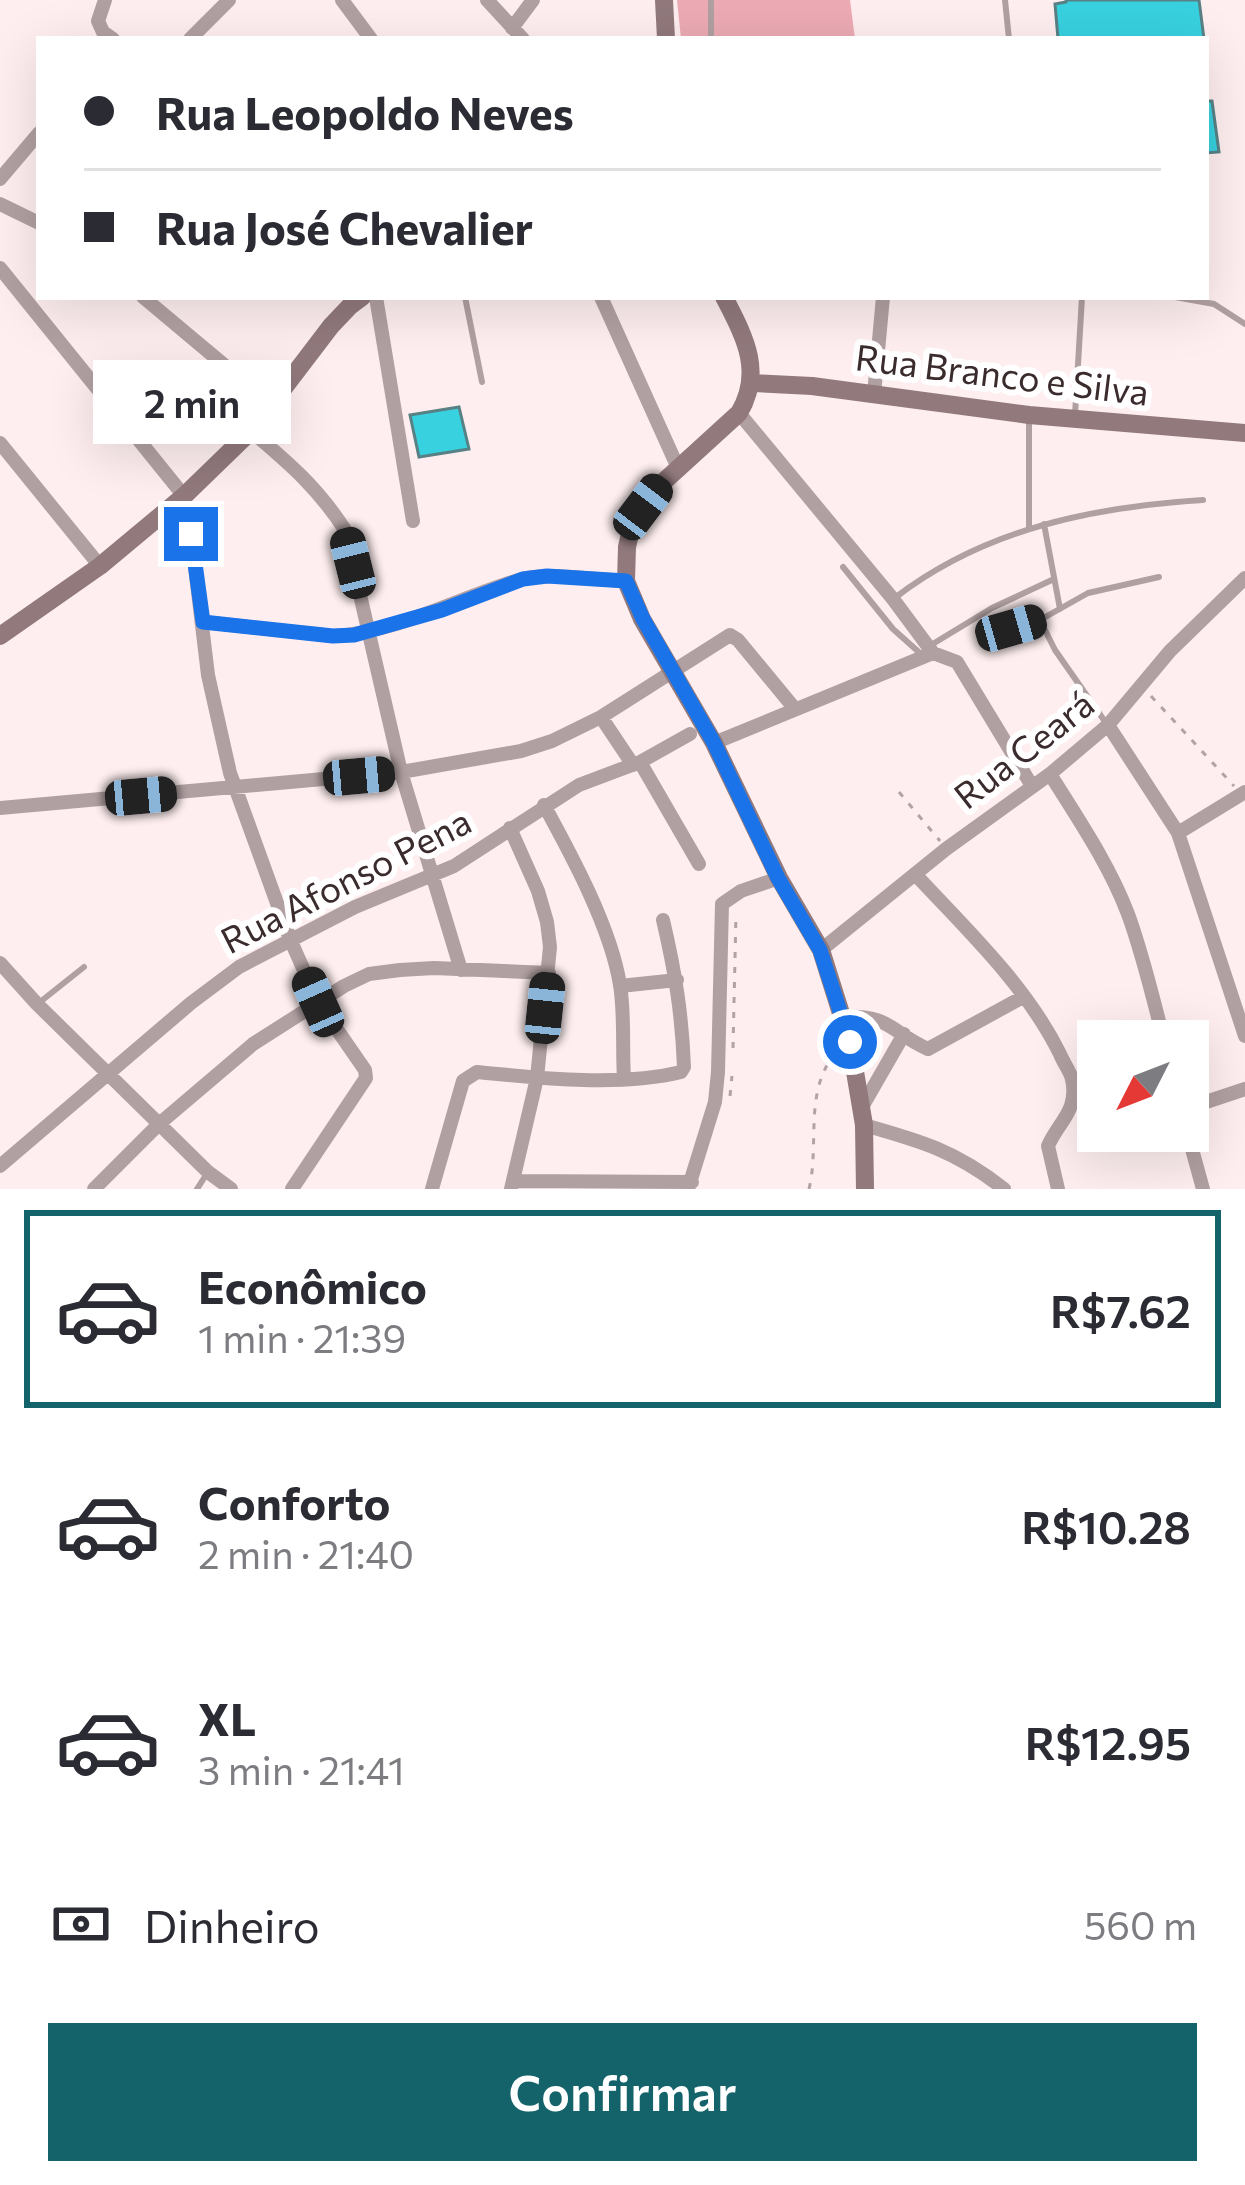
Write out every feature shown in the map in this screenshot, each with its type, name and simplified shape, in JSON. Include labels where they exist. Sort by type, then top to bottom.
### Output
[{"type":"street","points":[[105,0],[98,21],[108,36]]},
{"type":"street","points":[[193,36],[229,0]]},
{"type":"street","points":[[342,0],[368,36]]},
{"type":"street","points":[[487,0],[517,33],[533,0]]},
{"type":"street","points":[[664,0],[666,36]]},
{"type":"street","points":[[0,179],[36,137]]},
{"type":"street","points":[[0,204],[36,222]]},
{"type":"street","points":[[0,268],[184,496],[208,674],[235,788],[318,1002],[365,1070],[365,1078],[292,1189]]},
{"type":"street","points":[[147,300],[272,405]]},
{"type":"street","points":[[3,629],[100,566],[184,496],[251,431],[331,326],[358,300]]},
{"type":"street","points":[[376,300],[413,520]]},
{"type":"street","points":[[602,300],[679,470]]},
{"type":"street","points":[[725,300],[744,339],[752,383],[740,413],[659,485],[632,525],[626,581],[714,743],[778,878],[820,950],[850,1042],[863,1116],[865,1189]]},
{"type":"street","points":[[874,394],[883,300]]},
{"type":"street","name":"Rua Branco e Silva","points":[[752,383],[1245,434]]},
{"type":"street","points":[[740,413],[893,599],[928,652]]},
{"type":"street","points":[[251,431],[305,477],[345,530],[401,772],[460,970]]},
{"type":"street","points":[[0,443],[100,566]]},
{"type":"street","points":[[203,622],[354,635],[536,576],[626,581]]},
{"type":"street","name":"Rua Ceará","points":[[820,950],[1108,725],[1170,651],[1245,578]]},
{"type":"street","points":[[0,808],[401,772],[521,751],[601,717],[734,635],[795,710]]},
{"type":"street","points":[[714,743],[928,652],[957,662],[1032,786]]},
{"type":"street","points":[[601,717],[699,864]]},
{"type":"street","points":[[1108,725],[1178,832],[1242,1013],[1245,1036]]},
{"type":"street","name":"Rua Afonso Pena","points":[[0,1166],[239,967],[385,894],[431,877],[579,785],[636,764],[690,734]]},
{"type":"street","points":[[1050,774],[1126,910],[1159,1020]]},
{"type":"street","points":[[1178,832],[1243,793]]},
{"type":"street","points":[[544,805],[590,896],[620,986],[623,1079]]},
{"type":"street","points":[[510,828],[538,891],[550,947],[537,1078],[513,1185],[690,1185],[715,1102],[722,904],[741,891],[778,878]]},
{"type":"street","points":[[915,874],[1023,997],[1052,1039],[1072,1080],[1067,1119],[1048,1146],[1058,1189]]},
{"type":"street","points":[[432,1189],[470,1074],[623,1079],[677,1074],[684,1067],[677,980],[663,920]]},
{"type":"street","points":[[0,963],[230,1189]]},
{"type":"street","points":[[94,1189],[253,1044],[369,974],[417,969],[549,973]]},
{"type":"street","points":[[620,986],[677,980]]},
{"type":"street","points":[[843,1017],[874,1017],[922,1048],[933,1048],[1023,997]]},
{"type":"street","points":[[863,1116],[904,1034]]},
{"type":"street","points":[[1072,1080],[1077,1079]]},
{"type":"street","points":[[1209,1101],[1245,1088]]},
{"type":"street","points":[[863,1116],[935,1145],[975,1166],[1004,1189]]},
{"type":"street","points":[[1193,1152],[1203,1189]]},
{"type":"lane","points":[[711,0],[711,36]]},
{"type":"lane","points":[[1005,0],[1009,36]]},
{"type":"lane","points":[[465,300],[482,382]]},
{"type":"lane","points":[[1075,419],[1082,300]]},
{"type":"lane","points":[[1191,300],[1214,304],[1245,324]]},
{"type":"lane","points":[[1029,415],[1029,528]]},
{"type":"lane","points":[[893,599],[956,558],[1029,528],[1114,508],[1203,500]]},
{"type":"lane","points":[[1044,524],[1060,610]]},
{"type":"lane","points":[[843,567],[892,629],[928,652],[992,608],[1054,578]]},
{"type":"lane","points":[[1011,628],[1040,620],[1088,592],[1160,577]]},
{"type":"lane","points":[[1040,620],[1055,650],[1108,725]]},
{"type":"lane","points":[[37,1004],[84,967]]},
{"type":"lane","points":[[197,1189],[208,1172]]},
{"type":"path","points":[[1142,686],[1243,793]]},
{"type":"path","points":[[899,791],[946,849]]},
{"type":"path","points":[[809,1189],[815,1096],[829,1060],[850,1042]]},
{"type":"shaded area","points":[[677,0],[850,0],[855,36],[681,36]]},
{"type":"building","points":[[1199,0],[1204,36],[1058,36],[1055,4]]},
{"type":"building","points":[[1209,101],[1212,101],[1219,152],[1209,153]]},
{"type":"building","points":[[459,407],[469,449],[419,457],[410,415]]},
{"type":"route","points":[[191,534],[203,622],[246,627],[354,635],[536,576],[626,581],[714,743],[778,878],[820,950],[850,1042]]}]
